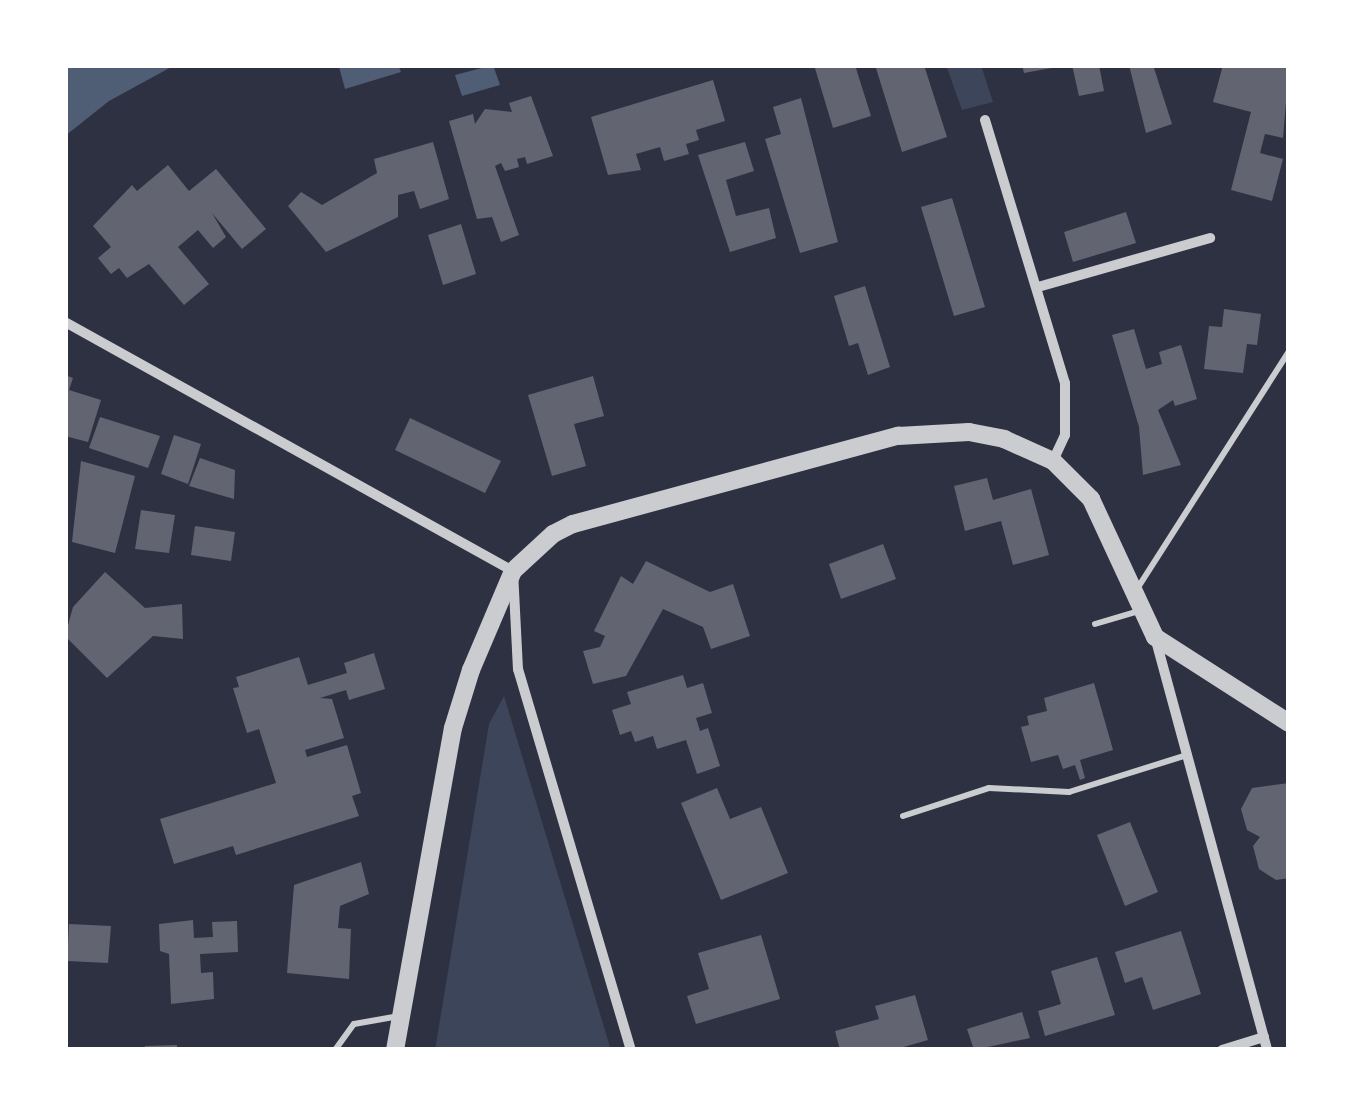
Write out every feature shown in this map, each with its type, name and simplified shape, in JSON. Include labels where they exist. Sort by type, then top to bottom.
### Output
[{"type":"street","points":[[985,120],[1038,287],[1066,399],[1065,435],[1053,461]]},
{"type":"street","points":[[1038,287],[1210,238]]},
{"type":"street","points":[[65,322],[512,571]]},
{"type":"street","points":[[395,1050],[454,728],[512,571],[553,534],[574,524],[898,436],[969,432],[1053,461],[1090,500],[1137,589],[1155,636],[1267,1050]]},
{"type":"street","points":[[512,571],[518,670],[631,1050]]},
{"type":"street","points":[[1155,636],[1289,723]]},
{"type":"street","points":[[1222,1050],[1264,1038]]},
{"type":"lane","points":[[1137,589],[1289,351]]},
{"type":"lane","points":[[1095,624],[1145,609]]},
{"type":"lane","points":[[903,816],[989,788],[1069,792],[1187,755]]},
{"type":"lane","points":[[335,1050],[354,1024],[401,1016]]},
{"type":"shaded area","points":[[65,65],[175,65],[109,101],[65,136]]},
{"type":"shaded area","points":[[398,65],[401,72],[345,89],[339,67]]},
{"type":"shaded area","points":[[493,65],[500,85],[462,96],[455,75]]},
{"type":"shaded area","points":[[946,65],[981,65],[993,102],[962,110]]},
{"type":"shaded area","points":[[504,696],[611,1050],[435,1050],[489,724]]},
{"type":"building","points":[[814,65],[855,65],[871,116],[833,128]]},
{"type":"building","points":[[875,65],[924,65],[947,137],[902,152]]},
{"type":"building","points":[[1022,65],[1057,65],[1057,67],[1024,73]]},
{"type":"building","points":[[1072,65],[1099,65],[1104,91],[1079,96]]},
{"type":"building","points":[[1129,65],[1153,65],[1172,124],[1146,133]]},
{"type":"building","points":[[1223,65],[1289,65],[1283,138],[1265,134],[1260,153],[1283,159],[1272,201],[1231,190],[1251,112],[1213,102]]},
{"type":"building","points":[[713,80],[725,121],[696,130],[699,140],[686,144],[689,154],[664,161],[660,147],[636,154],[641,170],[608,175],[591,117]]},
{"type":"building","points":[[531,96],[553,156],[527,164],[525,157],[517,159],[519,167],[505,171],[501,163],[495,166],[519,235],[501,242],[492,217],[477,219],[449,121],[473,114],[475,124],[485,109],[512,112],[509,103]]},
{"type":"building","points":[[801,98],[838,242],[800,253],[765,139],[781,134],[773,107]]},
{"type":"building","points":[[433,142],[449,199],[420,209],[414,191],[398,195],[398,217],[326,252],[288,206],[301,192],[322,205],[377,173],[374,159]]},
{"type":"building","points":[[745,142],[754,171],[726,180],[736,216],[769,208],[776,238],[730,252],[698,155]]},
{"type":"building","points":[[168,165],[189,191],[216,169],[266,229],[242,249],[212,213],[226,237],[213,248],[198,230],[178,247],[209,284],[184,305],[149,264],[127,278],[119,268],[111,274],[98,258],[111,247],[93,226],[132,185],[137,191]]},
{"type":"building","points":[[952,198],[985,307],[954,316],[921,207]]},
{"type":"building","points":[[1126,212],[1136,243],[1073,262],[1064,232]]},
{"type":"building","points":[[461,224],[476,274],[443,285],[428,235]]},
{"type":"building","points":[[865,286],[890,367],[868,375],[858,343],[849,346],[834,296]]},
{"type":"building","points":[[1224,309],[1261,314],[1257,345],[1247,344],[1243,373],[1204,369],[1209,326],[1222,327]]},
{"type":"building","points":[[1134,329],[1146,369],[1162,364],[1159,352],[1181,345],[1197,399],[1175,406],[1173,400],[1158,410],[1181,465],[1143,475],[1139,427],[1112,335]]},
{"type":"building","points":[[65,375],[73,378],[69,390],[101,400],[88,442],[65,436]]},
{"type":"building","points":[[593,376],[604,416],[574,424],[586,466],[552,476],[528,395]]},
{"type":"building","points":[[100,417],[160,436],[148,468],[89,448]]},
{"type":"building","points":[[410,418],[501,461],[485,493],[395,450]]},
{"type":"building","points":[[174,435],[201,444],[188,484],[161,474]]},
{"type":"building","points":[[200,458],[235,470],[234,499],[189,486]]},
{"type":"building","points":[[81,461],[135,476],[115,553],[72,542]]},
{"type":"building","points":[[987,478],[993,500],[1031,489],[1049,555],[1013,565],[1001,521],[965,531],[954,486]]},
{"type":"building","points":[[141,510],[175,515],[169,553],[135,549]]},
{"type":"building","points":[[195,526],[235,532],[231,561],[191,555]]},
{"type":"building","points":[[883,544],[896,579],[841,599],[829,564]]},
{"type":"building","points":[[646,561],[710,592],[733,584],[750,636],[711,649],[703,627],[663,609],[626,676],[593,684],[583,651],[600,647],[605,636],[594,631],[621,576],[633,584]]},
{"type":"building","points":[[105,572],[145,608],[182,604],[183,639],[153,636],[107,678],[65,636],[73,607]]},
{"type":"building","points":[[374,653],[385,689],[349,700],[346,690],[320,698],[332,699],[344,738],[305,750],[307,757],[347,745],[361,793],[352,796],[359,816],[236,855],[233,846],[174,864],[160,819],[276,783],[259,729],[247,733],[233,688],[239,687],[236,677],[299,657],[308,685],[347,673],[344,663]]},
{"type":"building","points":[[683,675],[687,688],[703,683],[712,713],[696,718],[700,731],[708,728],[720,766],[697,774],[686,740],[657,749],[653,736],[635,742],[631,731],[620,735],[612,710],[631,704],[627,692]]},
{"type":"building","points":[[1094,683],[1113,750],[1080,760],[1085,778],[1080,780],[1075,765],[1063,769],[1058,755],[1031,762],[1021,727],[1029,725],[1027,716],[1047,711],[1044,698]]},
{"type":"building","points":[[1289,783],[1289,878],[1276,880],[1259,869],[1253,846],[1260,837],[1247,830],[1241,809],[1252,788]]},
{"type":"building","points":[[717,788],[730,819],[761,807],[788,873],[721,900],[681,803]]},
{"type":"building","points":[[1130,822],[1158,892],[1125,906],[1097,835]]},
{"type":"building","points":[[361,862],[369,894],[340,906],[338,928],[351,929],[349,979],[287,973],[294,885]]},
{"type":"building","points":[[193,920],[194,938],[213,937],[212,922],[237,921],[238,952],[200,954],[201,973],[213,972],[214,999],[171,1004],[169,954],[160,951],[159,924]]},
{"type":"building","points":[[69,924],[111,926],[108,963],[67,961]]},
{"type":"building","points":[[1181,931],[1201,994],[1153,1010],[1142,977],[1125,983],[1115,952]]},
{"type":"building","points":[[761,935],[780,999],[696,1024],[687,996],[709,989],[698,953]]},
{"type":"building","points":[[1097,957],[1115,1015],[1045,1036],[1038,1011],[1061,1004],[1051,971]]},
{"type":"building","points":[[915,995],[928,1040],[893,1050],[840,1050],[835,1031],[879,1019],[875,1006]]},
{"type":"building","points":[[1022,1012],[1030,1038],[974,1050],[967,1029]]},
{"type":"building","points":[[177,1045],[177,1050],[144,1050],[145,1046]]}]
